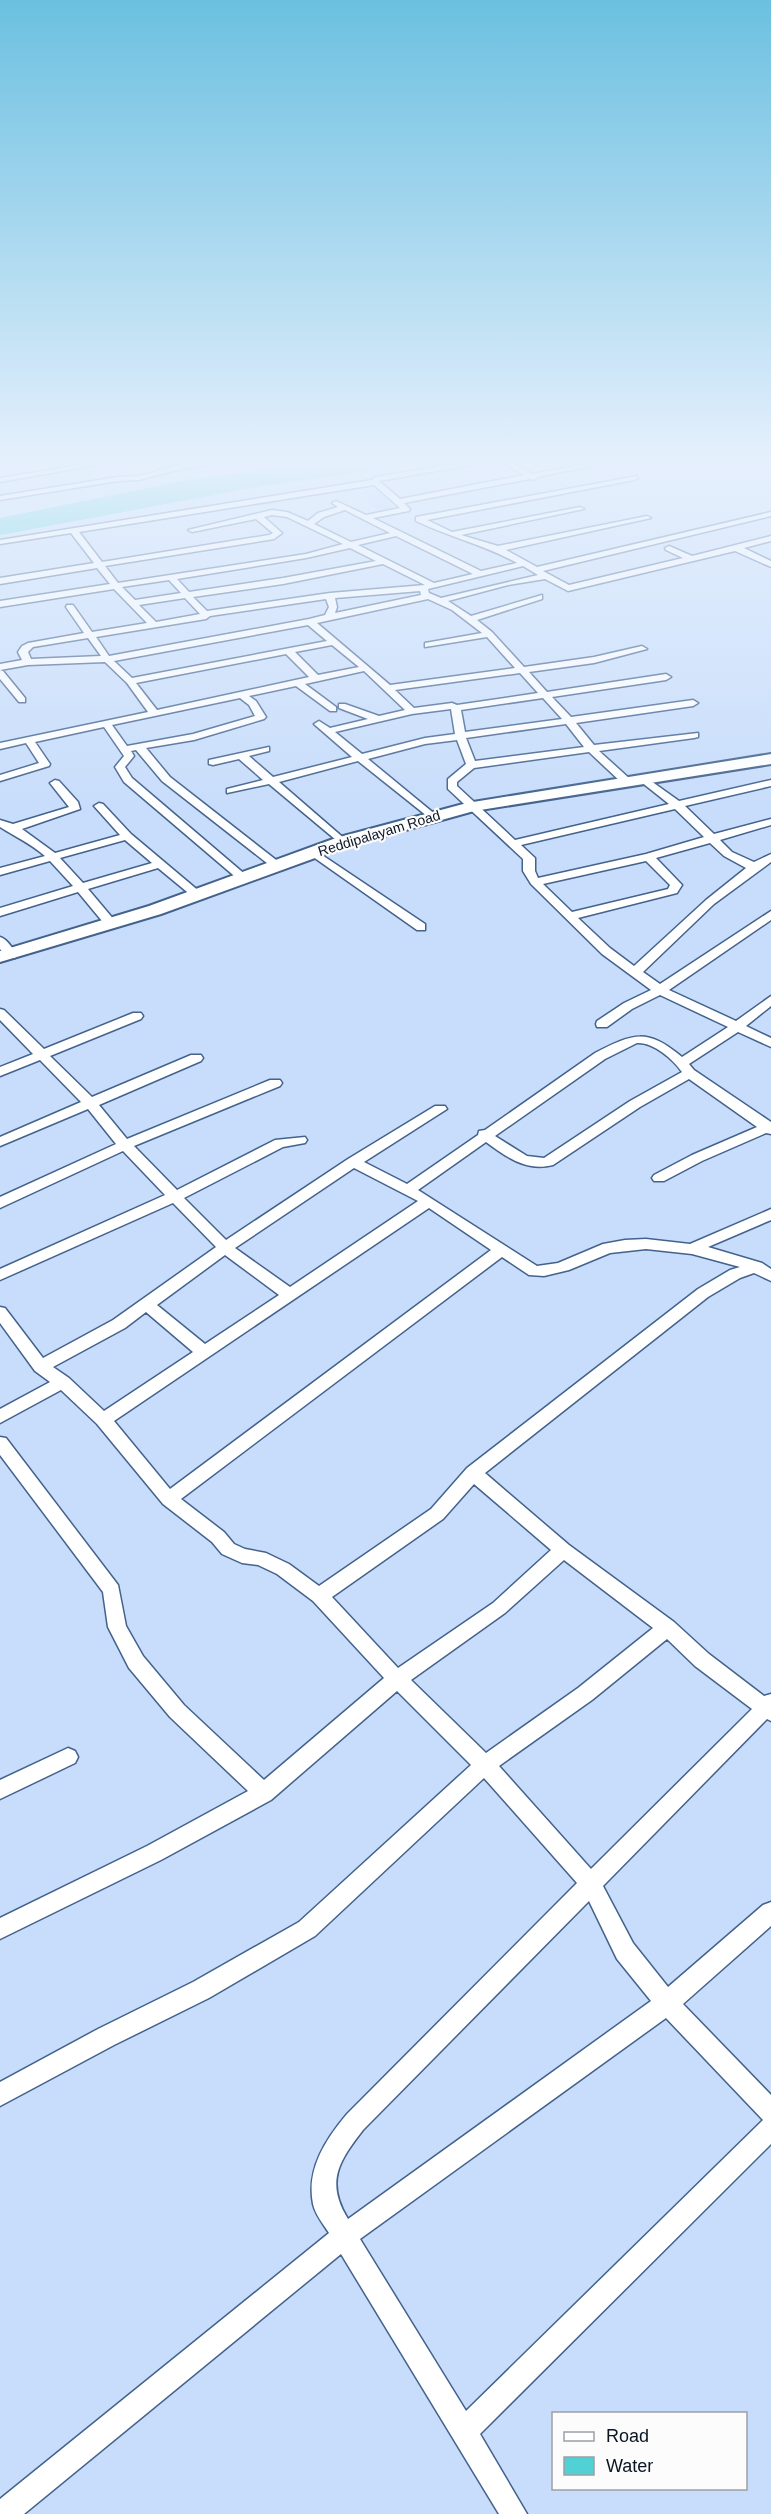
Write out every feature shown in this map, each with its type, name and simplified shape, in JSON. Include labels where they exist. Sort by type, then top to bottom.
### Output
[{"type":"main road","name":"Reddipalayam Road","points":[[5,956],[111,924],[342,842],[473,806],[771,759]]},
{"type":"street","points":[[0,581],[35,575]]},
{"type":"street","points":[[107,575],[154,626]]},
{"type":"street","points":[[0,604],[178,575]]},
{"type":"street","points":[[133,603],[312,575]]},
{"type":"street","points":[[403,575],[428,590],[440,601],[472,619],[489,634],[570,722],[593,751],[626,781]]},
{"type":"street","points":[[0,667],[28,662],[107,658],[310,622],[428,590],[471,575]]},
{"type":"street","points":[[440,601],[507,583],[545,576],[562,586],[576,588],[626,575]]},
{"type":"street","points":[[171,577],[206,614]]},
{"type":"street","points":[[283,581],[305,600]]},
{"type":"street","points":[[28,662],[23,652],[32,645],[203,618],[206,614],[330,596],[428,590]]},
{"type":"street","points":[[329,617],[333,607],[330,596]]},
{"type":"street","points":[[472,619],[539,597]]},
{"type":"street","points":[[70,607],[107,658],[130,681],[154,713]]},
{"type":"street","points":[[310,622],[366,668],[412,711]]},
{"type":"street","points":[[428,645],[489,634]]},
{"type":"street","points":[[130,681],[334,642]]},
{"type":"street","points":[[387,688],[594,660],[642,649]]},
{"type":"street","points":[[288,651],[315,678]]},
{"type":"street","points":[[0,746],[366,668]]},
{"type":"street","points":[[0,673],[22,700]]},
{"type":"street","points":[[328,731],[412,711],[445,706],[456,708],[666,677]]},
{"type":"street","points":[[297,682],[337,708],[378,719]]},
{"type":"street","points":[[124,749],[194,737],[261,717],[253,704],[241,694]]},
{"type":"street","points":[[231,791],[460,735],[570,722],[693,703]]},
{"type":"street","points":[[456,708],[460,735],[471,765]]},
{"type":"street","points":[[106,723],[129,759],[120,767],[128,780],[243,878]]},
{"type":"street","points":[[319,724],[432,817]]},
{"type":"street","points":[[694,735],[593,751],[471,765],[452,781],[452,787],[516,843],[529,858],[529,871],[535,882],[606,951],[660,990],[771,1043]]},
{"type":"street","points":[[0,778],[45,764],[29,740]]},
{"type":"street","points":[[138,746],[166,779],[276,865]]},
{"type":"street","points":[[213,762],[265,749]]},
{"type":"street","points":[[241,754],[342,842]]},
{"type":"street","points":[[644,779],[678,806],[728,854],[753,867]]},
{"type":"street","points":[[0,832],[75,808],[55,783]]},
{"type":"street","points":[[516,843],[771,783]]},
{"type":"street","points":[[99,806],[127,836],[196,894]]},
{"type":"street","points":[[535,882],[648,857],[769,822]]},
{"type":"street","points":[[0,823],[15,828],[51,856],[111,924]]},
{"type":"street","points":[[0,872],[127,836]]},
{"type":"street","points":[[313,852],[421,927]]},
{"type":"street","points":[[570,916],[673,891],[676,885],[648,857]]},
{"type":"street","points":[[635,972],[710,902],[753,867],[771,857]]},
{"type":"street","points":[[0,912],[159,864]]},
{"type":"street","points":[[602,1024],[628,1006],[660,990],[765,926],[771,915]]},
{"type":"street","points":[[0,941],[5,956]]},
{"type":"street","points":[[484,1134],[528,1163],[537,1165],[548,1162],[685,1068],[771,999]]},
{"type":"street","points":[[0,1013],[90,1103],[125,1146],[225,1248],[290,1295]]},
{"type":"street","points":[[0,1072],[137,1016]]},
{"type":"street","points":[[408,1190],[484,1134],[600,1056],[629,1041],[643,1038],[655,1041],[685,1068],[770,1128]]},
{"type":"street","points":[[0,1142],[196,1058]]},
{"type":"street","points":[[0,1203],[125,1146],[275,1083]]},
{"type":"street","points":[[41,1367],[119,1324],[225,1248],[353,1162],[440,1109]]},
{"type":"street","points":[[658,1178],[697,1158],[770,1128]]},
{"type":"street","points":[[0,1275],[174,1197],[280,1143],[300,1140]]},
{"type":"street","points":[[353,1162],[429,1201],[534,1271],[549,1272],[566,1267],[605,1249],[627,1244],[691,1249],[757,1267],[771,1276]]},
{"type":"street","points":[[103,1420],[429,1201]]},
{"type":"street","points":[[691,1249],[771,1214]]},
{"type":"street","points":[[169,1499],[501,1250]]},
{"type":"street","points":[[319,1596],[437,1514],[473,1473],[702,1293],[735,1274],[757,1267]]},
{"type":"street","points":[[146,1304],[205,1353]]},
{"type":"street","points":[[0,1312],[41,1367],[63,1382],[103,1420],[169,1499],[218,1537],[228,1549],[242,1556],[260,1558],[283,1569],[319,1596],[398,1679],[485,1765],[592,1885],[625,1951],[667,2003],[771,2112]]},
{"type":"street","points":[[0,1417],[63,1382]]},
{"type":"street","points":[[0,1443],[112,1590],[117,1627],[136,1662],[177,1711],[264,1793]]},
{"type":"street","points":[[473,1473],[563,1550],[667,1628],[702,1660],[769,1707],[355,2122],[330,2152],[324,2174],[325,2204],[514,2514]]},
{"type":"street","points":[[0,1929],[154,1853],[264,1793],[398,1679],[499,1608],[563,1550]]},
{"type":"street","points":[[0,2095],[201,1990],[307,1929],[485,1765],[585,1694],[667,1628]]},
{"type":"street","points":[[0,1790],[68,1757]]},
{"type":"street","points":[[3,2514],[344,2236],[667,2003],[771,1912]]},
{"type":"street","points":[[464,2432],[771,2128]]}]
